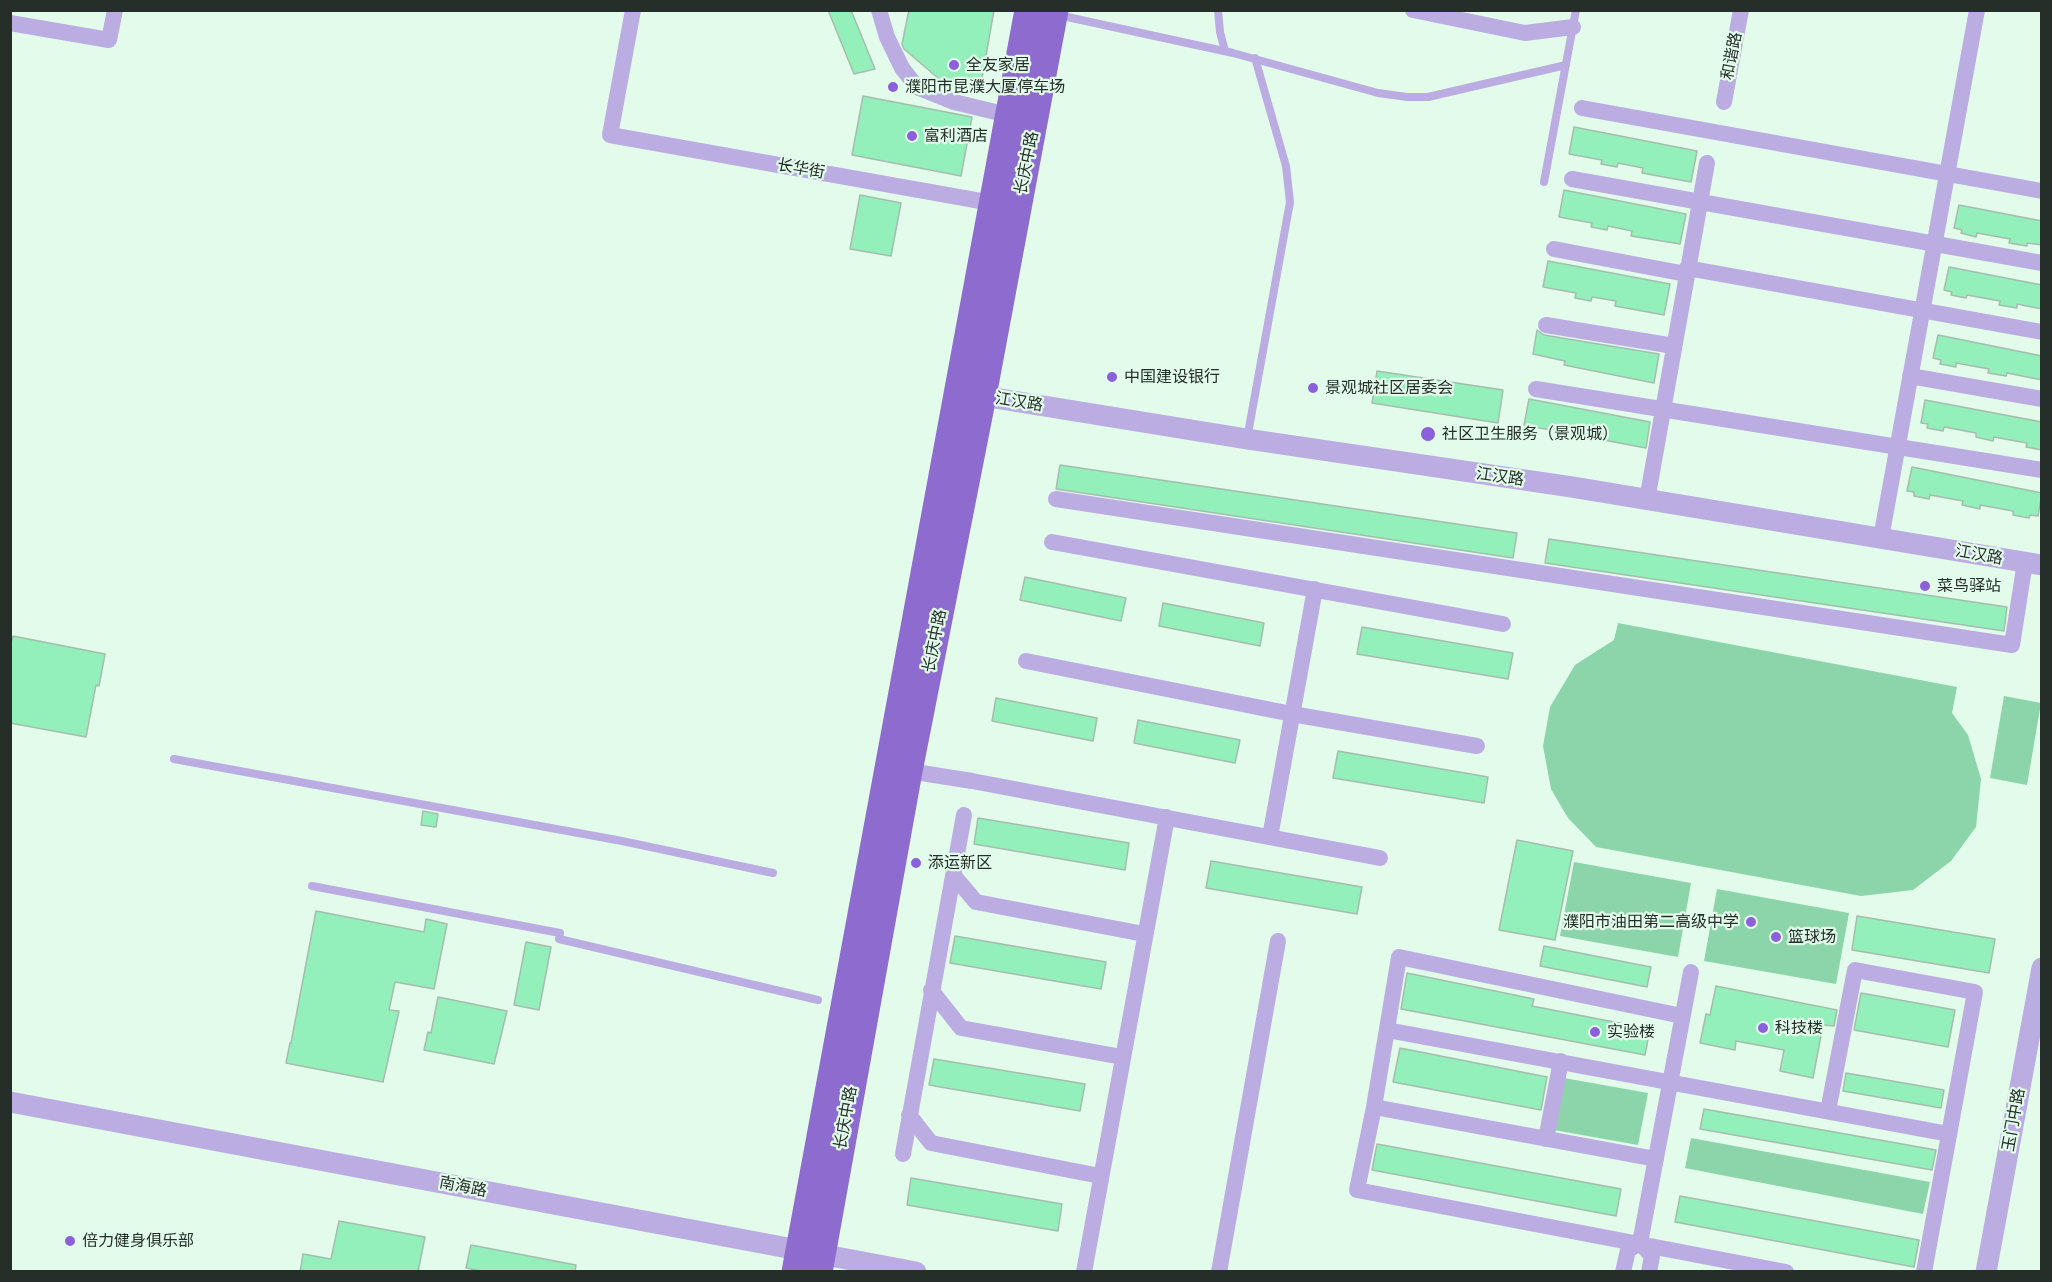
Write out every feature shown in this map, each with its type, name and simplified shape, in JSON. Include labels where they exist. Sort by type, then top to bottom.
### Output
[{"type":"main road","name":"长庆中路","points":[[808,1262],[909,771],[970,394],[992,202],[1028,10]]},
{"type":"main road","name":"长庆中路","points":[[808,1262],[970,394],[1055,12]]},
{"type":"street","points":[[10,23],[109,40],[115,10]]},
{"type":"street","name":"长华街","points":[[633,10],[610,135],[992,202]]},
{"type":"street","points":[[879,10],[887,37],[902,68],[917,87],[954,102],[1008,115]]},
{"type":"street","points":[[1413,10],[1525,33],[1573,27]]},
{"type":"street","name":"和谐路","points":[[1724,102],[1741,10]]},
{"type":"street","points":[[1881,538],[1977,10]]},
{"type":"street","points":[[1582,108],[2042,191]]},
{"type":"street","points":[[1647,500],[1707,163]]},
{"type":"street","points":[[1572,179],[2042,263]]},
{"type":"street","points":[[1554,249],[2042,332]]},
{"type":"street","points":[[1546,325],[1674,346]]},
{"type":"street","points":[[1910,376],[2042,399]]},
{"type":"street","points":[[1536,389],[2042,470]]},
{"type":"street","name":"江汉路","points":[[970,394],[1247,440],[1647,500],[2033,564]]},
{"type":"street","points":[[1056,499],[2012,645],[2033,564]]},
{"type":"street","points":[[1052,542],[1503,624]]},
{"type":"street","points":[[1270,837],[1315,589]]},
{"type":"street","points":[[1026,661],[1292,714],[1477,746]]},
{"type":"street","points":[[909,771],[1380,858]]},
{"type":"street","points":[[903,1154],[964,815]]},
{"type":"street","points":[[1084,1272],[1167,817]]},
{"type":"street","points":[[954,876],[976,902],[1144,934]]},
{"type":"street","points":[[1219,1272],[1278,941]]},
{"type":"street","points":[[1682,1016],[1399,957],[1374,1107],[1357,1190],[1786,1272]]},
{"type":"street","name":"玉门中路","points":[[1986,1272],[2042,968]]},
{"type":"street","points":[[1828,1111],[1855,970],[1975,992],[1924,1272]]},
{"type":"street","points":[[1623,1272],[1628,1250],[1640,1243],[1691,972]]},
{"type":"street","points":[[931,990],[961,1028],[1122,1057]]},
{"type":"street","points":[[1387,1030],[1949,1134]]},
{"type":"street","points":[[1546,1139],[1561,1061]]},
{"type":"street","name":"南海路","points":[[10,1102],[808,1262],[916,1272]]},
{"type":"street","points":[[1374,1107],[1656,1159]]},
{"type":"street","points":[[909,1115],[931,1143],[1100,1176]]},
{"type":"street","points":[[1640,1243],[1652,1256],[1649,1272]]},
{"type":"lane","points":[[1218,10],[1225,51]]},
{"type":"lane","points":[[1544,182],[1576,10]]},
{"type":"lane","points":[[1055,12],[1254,58],[1378,93],[1407,97],[1428,97],[1566,65]]},
{"type":"lane","points":[[1247,440],[1290,202],[1290,185],[1286,166],[1254,58]]},
{"type":"lane","points":[[174,759],[622,841],[773,873]]},
{"type":"lane","points":[[312,886],[560,933],[559,939],[818,1000]]},
{"type":"green space","points":[[1618,623],[1957,687],[1952,713],[1968,735],[1981,779],[1976,827],[1951,861],[1913,890],[1861,896],[1596,847],[1568,818],[1551,789],[1543,746],[1550,707],[1575,665],[1614,640]]},
{"type":"green space","points":[[2004,696],[2041,703],[2027,785],[1990,778]]},
{"type":"green space","points":[[1574,862],[1691,883],[1678,957],[1560,936]]},
{"type":"green space","name":"篮球场","points":[[1717,889],[1849,913],[1836,984],[1704,961]]},
{"type":"green space","points":[[1564,1078],[1648,1093],[1638,1145],[1554,1130]]},
{"type":"green space","points":[[1691,1138],[1930,1182],[1923,1214],[1685,1168]]},
{"type":"building","points":[[828,10],[851,10],[875,69],[854,74]]},
{"type":"building","name":"全友家居","points":[[909,10],[994,10],[980,90],[945,84],[904,49],[902,44]]},
{"type":"building","points":[[863,96],[972,117],[961,176],[852,155]]},
{"type":"building","points":[[1574,127],[1697,151],[1691,182],[1642,173],[1643,168],[1618,163],[1617,167],[1601,164],[1602,160],[1569,154]]},
{"type":"building","points":[[1564,190],[1686,214],[1680,244],[1631,236],[1632,231],[1608,226],[1607,230],[1591,227],[1592,223],[1559,217]]},
{"type":"building","points":[[860,195],[901,203],[891,256],[850,249]]},
{"type":"building","points":[[1959,205],[2042,221],[2042,245],[2027,243],[2027,246],[2009,243],[2010,239],[1977,233],[1976,237],[1961,233],[1962,230],[1954,228]]},
{"type":"building","points":[[1548,261],[1670,284],[1664,315],[1615,306],[1616,301],[1592,297],[1591,301],[1575,298],[1576,293],[1543,287]]},
{"type":"building","points":[[1949,267],[2042,285],[2042,309],[2017,304],[2017,308],[1999,305],[2000,301],[1967,295],[1966,298],[1951,295],[1952,292],[1944,290]]},
{"type":"building","points":[[1537,330],[1544,335],[1659,354],[1654,383],[1564,365],[1565,361],[1533,354]]},
{"type":"building","points":[[1938,335],[2042,356],[2042,380],[2007,373],[2006,376],[1988,373],[1989,369],[1956,363],[1956,367],[1940,364],[1941,360],[1933,358]]},
{"type":"building","points":[[1377,371],[1503,390],[1498,423],[1372,403]]},
{"type":"building","points":[[1529,399],[1650,422],[1646,448],[1524,425]]},
{"type":"building","points":[[1925,400],[2042,422],[2042,450],[2026,447],[2027,443],[1994,437],[1993,441],[1976,437],[1976,433],[1944,427],[1943,431],[1927,428],[1928,424],[1921,423]]},
{"type":"building","points":[[1060,465],[1517,533],[1513,558],[1056,489]]},
{"type":"building","points":[[1912,467],[2042,493],[2038,516],[2030,515],[2029,518],[2013,515],[2013,511],[1980,505],[1980,509],[1962,505],[1963,501],[1930,495],[1929,499],[1914,496],[1914,492],[1907,491]]},
{"type":"building","points":[[1549,539],[2007,607],[2004,631],[1545,563]]},
{"type":"building","points":[[1025,577],[1126,598],[1121,621],[1020,600]]},
{"type":"building","points":[[1163,603],[1264,623],[1260,646],[1159,626]]},
{"type":"building","points":[[1362,627],[1513,653],[1508,679],[1357,654]]},
{"type":"building","points":[[13,636],[105,654],[99,686],[96,685],[86,737],[10,723],[10,647]]},
{"type":"building","points":[[996,698],[1097,718],[1093,741],[992,721]]},
{"type":"building","points":[[1138,720],[1240,740],[1235,763],[1134,743]]},
{"type":"building","points":[[1338,751],[1488,777],[1484,803],[1333,778]]},
{"type":"building","points":[[423,811],[438,814],[436,827],[421,825]]},
{"type":"building","points":[[978,818],[1129,843],[1125,870],[974,844]]},
{"type":"building","points":[[1517,840],[1573,851],[1555,940],[1499,930]]},
{"type":"building","points":[[1211,861],[1362,887],[1357,914],[1206,888]]},
{"type":"building","points":[[316,911],[424,932],[426,919],[447,924],[434,989],[395,982],[389,1010],[399,1011],[383,1082],[286,1063]]},
{"type":"building","points":[[1857,916],[1995,939],[1989,973],[1852,950]]},
{"type":"building","points":[[955,936],[1106,962],[1101,989],[950,963]]},
{"type":"building","points":[[526,942],[551,947],[539,1010],[514,1005]]},
{"type":"building","points":[[1544,946],[1651,967],[1647,987],[1540,966]]},
{"type":"building","points":[[1407,973],[1534,999],[1532,1006],[1650,1029],[1645,1055],[1401,1009]]},
{"type":"building","name":"科技楼","points":[[1716,986],[1837,1010],[1834,1026],[1823,1025],[1813,1078],[1780,1071],[1784,1050],[1736,1041],[1735,1050],[1700,1043],[1706,1014],[1710,1015]]},
{"type":"building","points":[[1861,993],[1955,1010],[1948,1047],[1854,1030]]},
{"type":"building","points":[[438,997],[507,1011],[494,1064],[424,1050],[428,1032],[431,1033]]},
{"type":"building","points":[[1400,1048],[1547,1077],[1541,1110],[1393,1082]]},
{"type":"building","points":[[934,1059],[1085,1084],[1080,1111],[929,1085]]},
{"type":"building","points":[[1846,1073],[1944,1090],[1941,1108],[1843,1091]]},
{"type":"building","points":[[1704,1109],[1936,1150],[1932,1170],[1700,1129]]},
{"type":"building","points":[[1377,1144],[1621,1189],[1616,1216],[1372,1170]]},
{"type":"building","points":[[911,1178],[1062,1204],[1058,1231],[907,1205]]},
{"type":"building","points":[[1680,1196],[1919,1240],[1914,1267],[1675,1222]]},
{"type":"building","points":[[339,1221],[425,1237],[418,1272],[300,1272],[303,1254],[331,1259]]},
{"type":"building","points":[[471,1245],[576,1265],[575,1272],[486,1272],[466,1268]]},
{"type":"place","name":"全友家居","points":[[954,65]]},
{"type":"place","name":"濮阳市昆濮大厦停车场","points":[[893,87]]},
{"type":"place","name":"富利酒店","points":[[912,136]]},
{"type":"place","name":"中国建设银行","points":[[1112,377]]},
{"type":"place","name":"景观城社区居委会","points":[[1313,388]]},
{"type":"place","name":"社区卫生服务（景观城）","points":[[1428,434]]},
{"type":"place","name":"菜鸟驿站","points":[[1925,586]]},
{"type":"place","name":"添运新区","points":[[916,863]]},
{"type":"place","name":"濮阳市油田第二高级中学","points":[[1751,922]]},
{"type":"place","name":"篮球场","points":[[1776,937]]},
{"type":"place","name":"科技楼","points":[[1763,1028]]},
{"type":"place","name":"实验楼","points":[[1595,1032]]},
{"type":"place","name":"倍力健身俱乐部","points":[[70,1241]]}]
